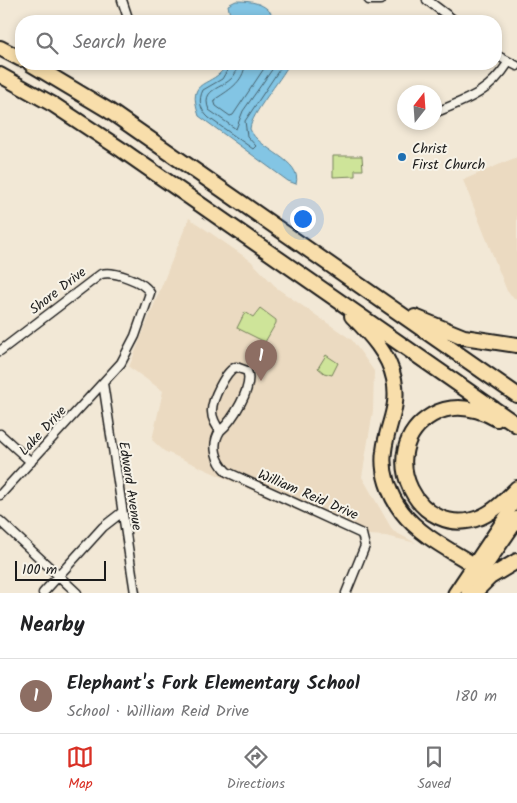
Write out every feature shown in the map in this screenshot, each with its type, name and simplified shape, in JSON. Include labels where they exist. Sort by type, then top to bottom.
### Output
[{"type":"highway","points":[[0,48],[15,56]]},
{"type":"highway","points":[[41,70],[108,110],[517,396]]},
{"type":"highway","points":[[0,75],[54,105],[105,139],[517,425]]},
{"type":"highway","points":[[335,269],[430,324],[471,338],[517,345]]},
{"type":"highway","points":[[335,298],[378,346],[394,378],[395,411],[384,457],[387,484],[395,501],[406,516],[419,529],[478,567],[517,519]]},
{"type":"highway","points":[[517,430],[492,416],[471,408],[444,410],[428,417],[412,434],[406,449],[404,469],[411,490],[422,505],[436,515],[455,520],[481,517],[495,508],[517,488]]},
{"type":"highway","points":[[474,593],[490,577],[517,561]]},
{"type":"main road","points":[[468,593],[478,567],[517,499]]},
{"type":"main road","points":[[454,593],[478,567]]},
{"type":"street","points":[[122,0],[128,15]]},
{"type":"street","points":[[369,0],[381,0]]},
{"type":"street","points":[[427,0],[446,15]]},
{"type":"street","points":[[502,60],[517,66]]},
{"type":"street","points":[[442,110],[480,94],[493,83],[508,63]]},
{"type":"street","name":"Shore Drive","points":[[0,351],[96,276],[111,273],[147,287],[150,296],[127,353],[103,383]]},
{"type":"street","name":"William Reid Drive","points":[[220,431],[212,414],[212,405],[228,371],[241,367],[247,371],[248,381],[233,417],[220,431],[216,440],[216,453],[221,466],[227,472],[362,534],[365,546],[346,593]]},
{"type":"street","name":"Lake Drive","points":[[0,495],[103,383]]},
{"type":"street","name":"Edward Avenue","points":[[103,383],[121,513],[135,593]]},
{"type":"street","points":[[0,434],[31,462]]},
{"type":"street","points":[[43,593],[103,527],[121,513]]},
{"type":"street","points":[[0,521],[78,593]]},
{"type":"shaded area","points":[[517,157],[517,301],[507,291],[463,180]]},
{"type":"shaded area","points":[[189,218],[251,261],[278,289],[352,340],[374,371],[373,411],[362,477],[393,531],[416,543],[386,536],[368,535],[363,540],[164,451],[152,440],[163,391],[129,367]]},
{"type":"green space","points":[[333,156],[362,156],[363,170],[355,170],[355,176],[333,177]]},
{"type":"green space","points":[[260,308],[276,320],[265,342],[237,328],[245,312],[253,317]]},
{"type":"green space","points":[[326,355],[338,363],[332,375],[324,373],[318,368]]},
{"type":"water","points":[[236,1],[255,3],[265,7],[273,15],[230,15],[228,5]]},
{"type":"water","points":[[222,70],[286,70],[255,115],[250,129],[262,143],[293,168],[296,184],[288,181],[199,116],[196,103],[198,88]]},
{"type":"place","name":"Christ First Church","points":[[402,157]]},
{"type":"place","name":"Elephant's Fork Elementary School","points":[[261,381]]}]
